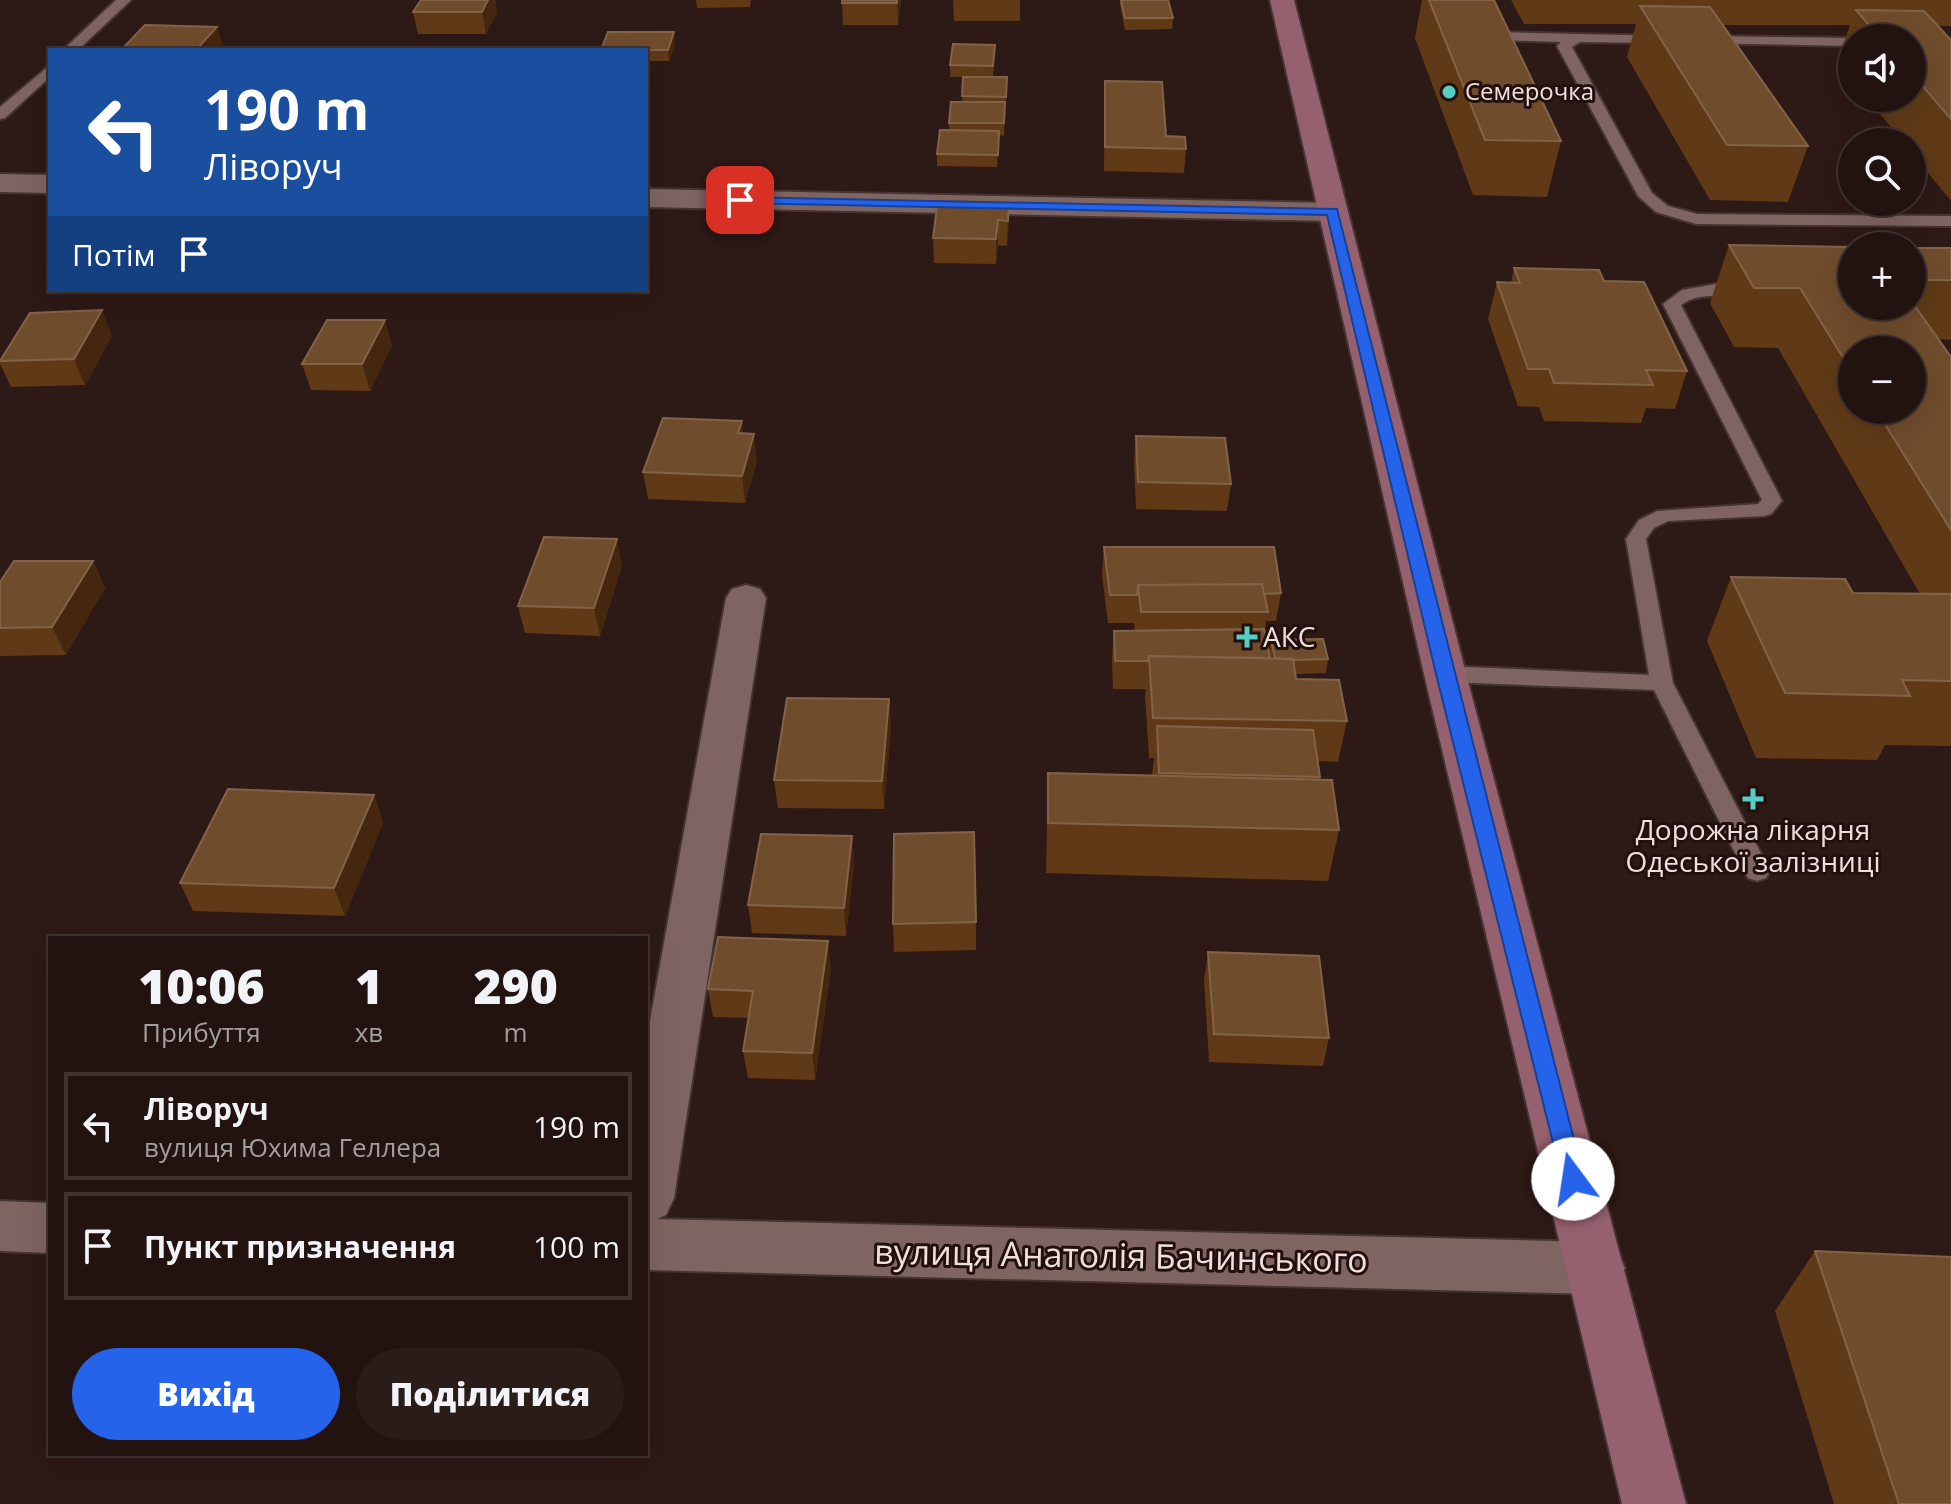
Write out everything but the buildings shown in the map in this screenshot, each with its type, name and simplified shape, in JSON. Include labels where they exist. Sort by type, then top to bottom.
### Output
[{"type":"street","points":[[1282,0],[1445,674],[1654,1504]]},
{"type":"street","points":[[0,183],[48,184]]},
{"type":"street","points":[[648,198],[1332,212]]},
{"type":"street","points":[[648,1186],[746,598]]},
{"type":"street","points":[[0,1226],[48,1228]]},
{"type":"street","name":"вулиця Анатолія Бачинського","points":[[648,1244],[1596,1268]]},
{"type":"lane","points":[[72,48],[124,0]]},
{"type":"lane","points":[[1498,58],[1489,36],[1838,42]]},
{"type":"lane","points":[[1577,38],[1564,46],[1646,196],[1662,209],[1696,219],[1951,221]]},
{"type":"lane","points":[[0,115],[48,71]]},
{"type":"lane","points":[[1757,871],[1662,683],[1636,539],[1646,524],[1664,515],[1764,510],[1772,501],[1672,304],[1684,293],[1704,288],[1763,290]]},
{"type":"lane","points":[[1445,674],[1662,683]]},
{"type":"place","name":"Семерочка","points":[[1449,92]]},
{"type":"place","name":"АКС","points":[[1247,637]]},
{"type":"place","name":"Дорожна лікарня Одеської залізниці","points":[[1753,799]]},
{"type":"route","points":[[740,200],[1332,212],[1573,1179]]}]
